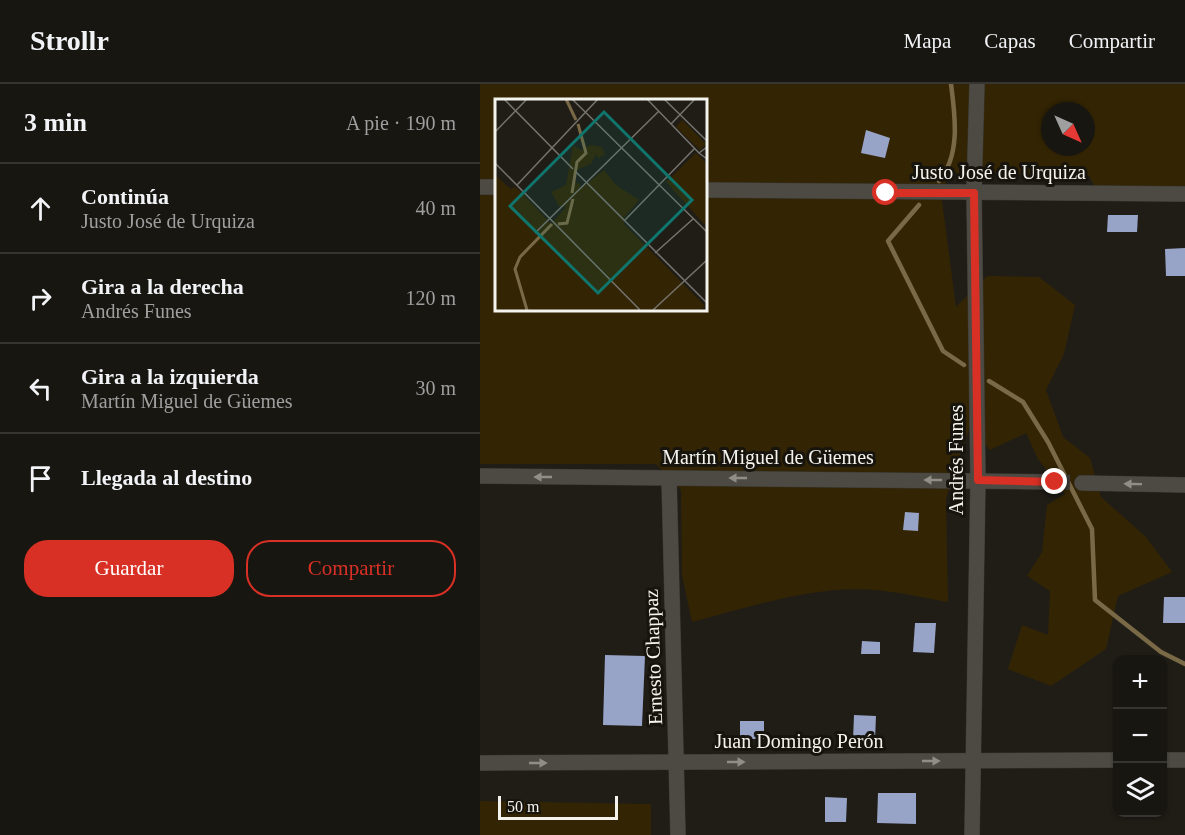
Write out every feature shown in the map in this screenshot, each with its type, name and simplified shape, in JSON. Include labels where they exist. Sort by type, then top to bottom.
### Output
[{"type":"street","name":"Andrés Funes","points":[[972,835],[978,480],[974,193],[977,84]]},
{"type":"street","name":"Justo José de Urquiza","points":[[706,190],[1185,194]]},
{"type":"street","name":"Martín Miguel de Güemes","points":[[480,476],[1055,482]]},
{"type":"street","name":"Ernesto Chappaz","points":[[669,478],[678,763],[678,835]]},
{"type":"street","points":[[1082,483],[1185,485]]},
{"type":"street","points":[[1167,760],[1185,759]]},
{"type":"street","name":"Juan Domingo Perón","points":[[480,764],[1113,760]]},
{"type":"shaded area","points":[[480,84],[1185,84],[1185,186],[1166,189],[1097,190],[1089,176],[948,173],[942,201],[956,307],[987,276],[1039,277],[1075,305],[1064,354],[1046,390],[1063,437],[1090,458],[1101,497],[1146,537],[1172,572],[1118,596],[1106,649],[1051,686],[1008,669],[1022,625],[1048,635],[1050,591],[1027,576],[1042,552],[1047,505],[1065,494],[1038,459],[1026,433],[990,450],[970,426],[946,499],[948,602],[875,590],[852,589],[782,598],[692,622],[682,575],[681,490],[656,464],[480,464]]},
{"type":"shaded area","points":[[480,801],[651,804],[651,835],[480,835]]},
{"type":"building","points":[[866,130],[890,138],[885,158],[861,153]]},
{"type":"building","points":[[1108,215],[1138,215],[1137,232],[1107,232]]},
{"type":"building","points":[[1185,248],[1185,276],[1166,276],[1165,249]]},
{"type":"building","points":[[905,512],[919,513],[918,531],[903,530]]},
{"type":"building","points":[[1164,597],[1185,597],[1185,623],[1163,623]]},
{"type":"building","points":[[915,623],[936,623],[934,653],[913,652]]},
{"type":"building","points":[[862,641],[880,642],[880,654],[861,654]]},
{"type":"building","points":[[605,655],[645,656],[642,726],[603,725]]},
{"type":"building","points":[[854,715],[876,716],[875,740],[853,740]]},
{"type":"building","points":[[740,721],[764,721],[764,739],[740,739]]},
{"type":"building","points":[[878,793],[916,793],[916,824],[877,823]]},
{"type":"building","points":[[825,797],[847,798],[846,822],[825,822]]},
{"type":"waterway","points":[[939,181],[946,171],[954,147],[955,121],[951,84]]},
{"type":"waterway","points":[[919,205],[888,241],[943,351],[964,365]]},
{"type":"waterway","points":[[989,381],[1023,402],[1048,442],[1092,529],[1095,600],[1161,652],[1185,664]]},
{"type":"tunnel","points":[[1055,482],[1082,483]]},
{"type":"route","points":[[886,193],[974,193],[978,480],[1055,482]]}]
